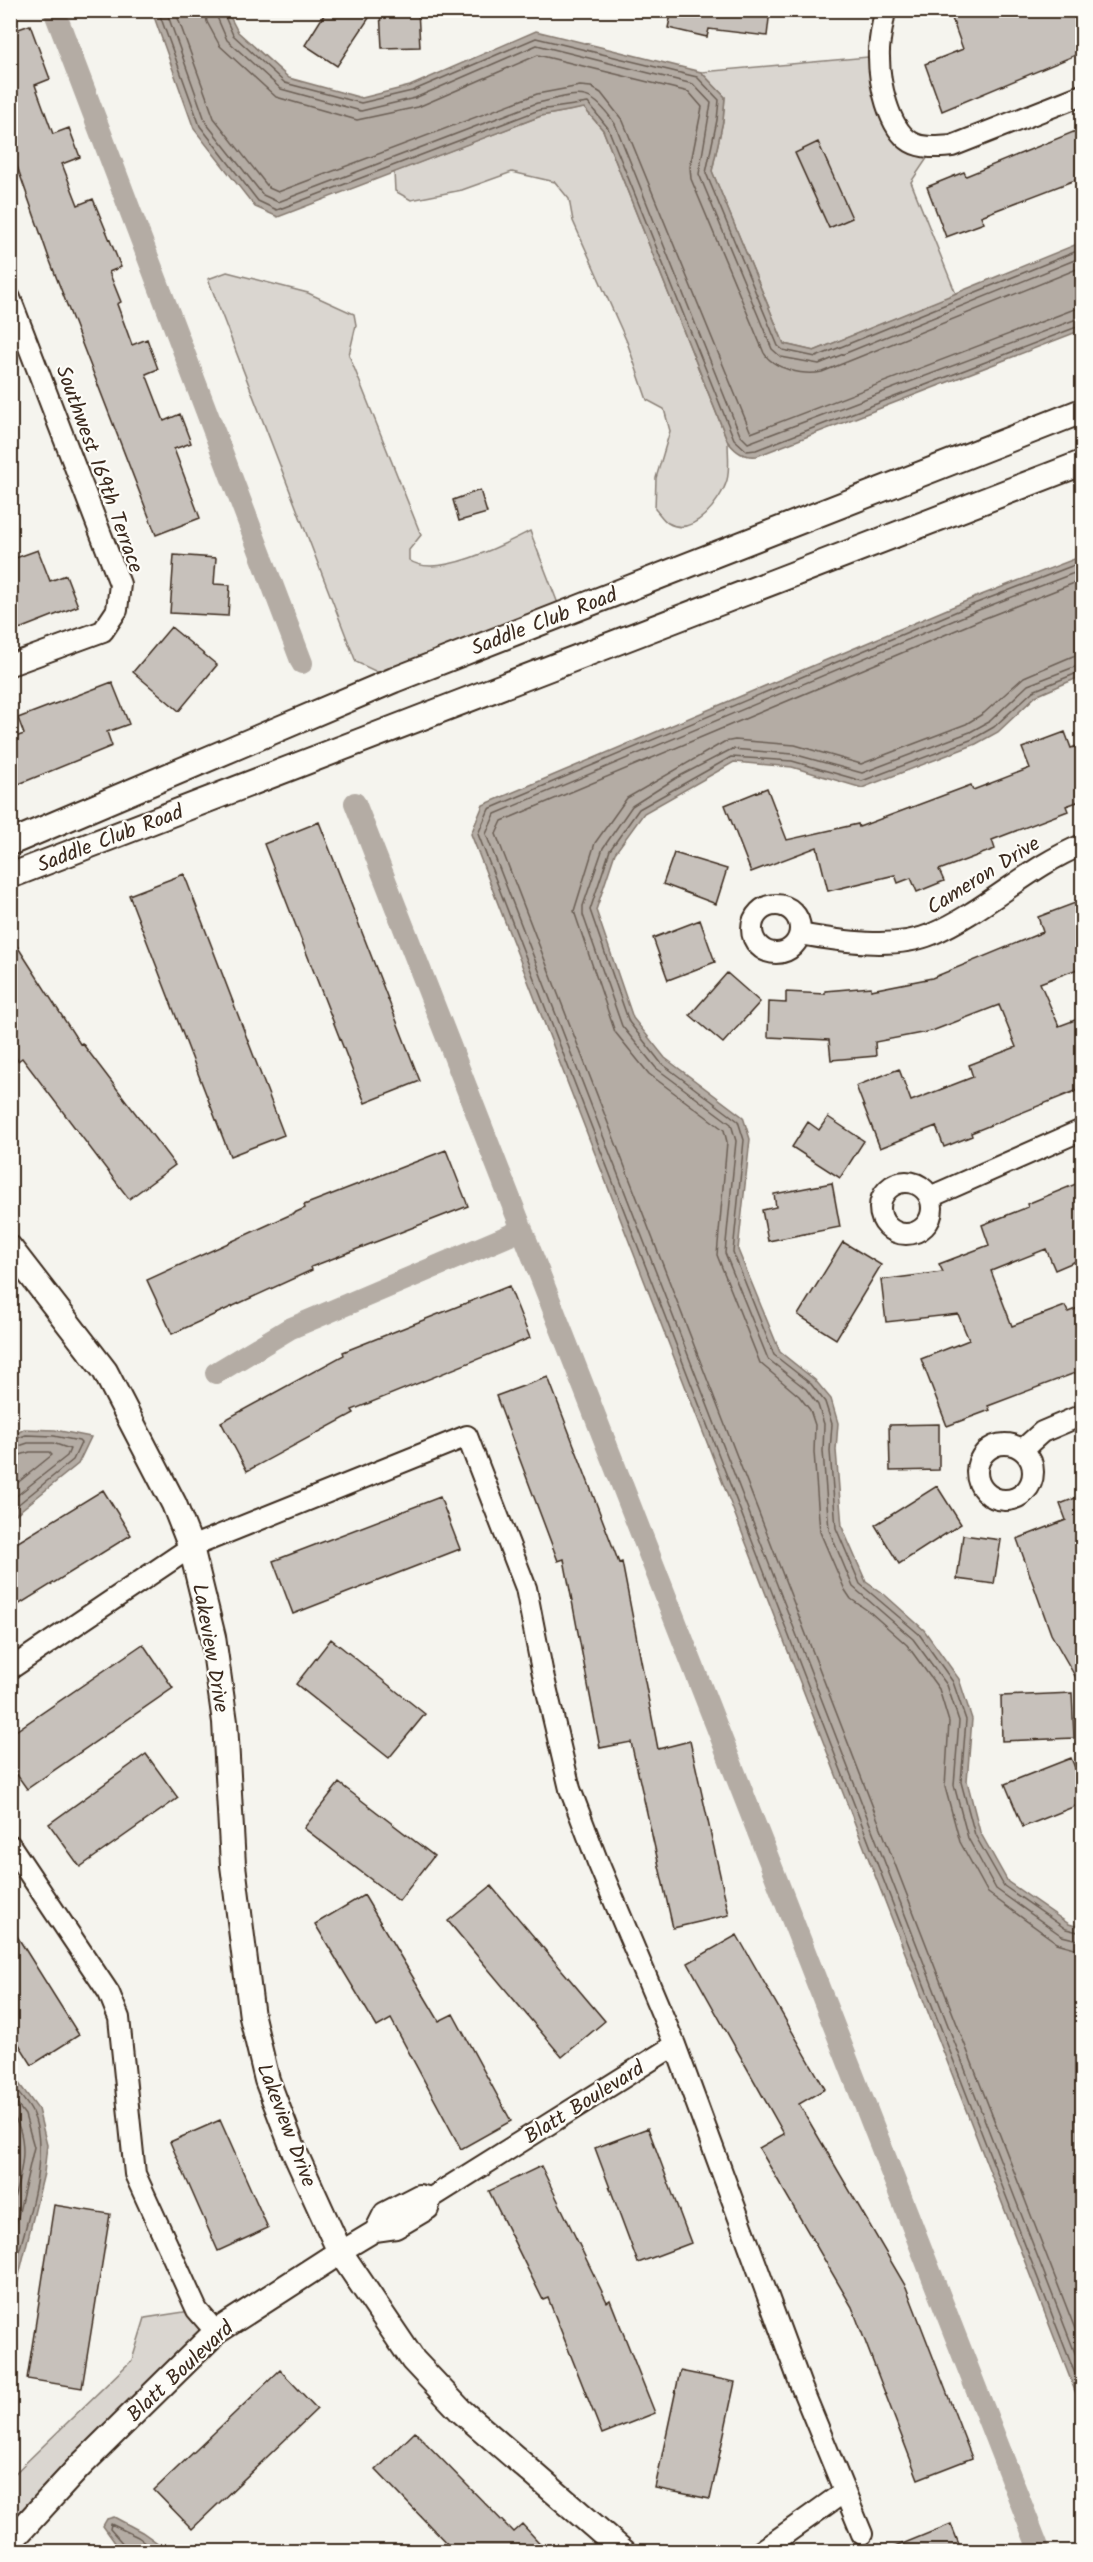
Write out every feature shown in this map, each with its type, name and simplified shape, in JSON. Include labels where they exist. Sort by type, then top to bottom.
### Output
[{"type":"street","points":[[885,10],[879,57],[886,103],[894,123],[911,142],[934,148],[952,146],[1083,95]]},
{"type":"street","name":"Southwest 169th Terrace","points":[[10,298],[120,584],[117,610],[103,631],[10,665]]},
{"type":"street","name":"Saddle Club Road","points":[[10,843],[394,680],[1083,411]]},
{"type":"street","name":"Saddle Club Road","points":[[10,876],[1083,463]]},
{"type":"street","name":"Cameron Drive","points":[[800,934],[838,941],[904,941],[930,935],[985,904],[1034,870],[1083,845]]},
{"type":"street","points":[[930,1197],[1083,1130]]},
{"type":"street","name":"Lakeview Drive","points":[[10,1248],[105,1371],[174,1504],[191,1546],[213,1637],[225,1722],[233,1865],[252,2017],[267,2080],[294,2151],[340,2252],[413,2360],[460,2410],[624,2552]]},
{"type":"street","points":[[1023,1449],[1042,1432],[1083,1415]]},
{"type":"street","points":[[191,1546],[467,1436],[526,1588],[542,1670],[570,1789],[597,1860],[675,2045],[801,2386],[862,2534]]},
{"type":"street","name":"Lakeview Drive","points":[[10,1669],[191,1546]]},
{"type":"street","points":[[10,1845],[112,2001],[119,2018],[135,2174],[197,2310],[216,2332]]},
{"type":"street","name":"Blatt Boulevard","points":[[10,2542],[79,2467],[216,2332],[375,2231],[396,2228],[428,2209],[431,2198],[675,2045]]},
{"type":"street","points":[[762,2550],[844,2492]]},
{"type":"shaded area","points":[[879,56],[894,123],[934,148],[911,182],[956,294],[814,351],[784,344],[712,171],[723,121],[725,97],[701,72]]},
{"type":"shaded area","points":[[584,108],[603,130],[728,442],[728,471],[724,488],[705,515],[687,526],[668,523],[655,509],[656,478],[670,431],[664,409],[647,400],[627,342],[573,221],[569,199],[555,182],[512,172],[462,190],[411,200],[395,191],[394,172],[541,116]]},
{"type":"shaded area","points":[[227,272],[308,293],[354,314],[356,325],[349,355],[421,535],[409,550],[409,560],[421,565],[436,566],[453,563],[488,551],[530,531],[562,614],[394,680],[356,662],[208,279]]},
{"type":"shaded area","points":[[197,2310],[216,2332],[11,2542],[11,2477],[132,2360],[145,2318]]},
{"type":"water","points":[[152,11],[227,11],[238,32],[289,78],[362,98],[410,86],[536,31],[701,72],[725,97],[723,121],[712,171],[784,344],[814,351],[1082,242],[1082,330],[757,456],[744,455],[737,452],[728,442],[603,130],[584,108],[541,116],[278,217],[255,207],[194,129]]},
{"type":"water","points":[[1082,556],[1082,676],[1036,696],[998,732],[976,744],[862,788],[792,767],[734,762],[644,813],[615,853],[596,910],[633,1018],[665,1058],[743,1117],[750,1139],[738,1250],[780,1352],[815,1380],[831,1399],[838,1423],[836,1450],[842,1527],[866,1582],[885,1595],[924,1630],[959,1679],[972,1719],[967,1781],[980,1832],[1008,1882],[1069,1924],[1082,1928],[1082,2409],[471,834],[483,805],[971,599]]},
{"type":"water","points":[[24,1429],[55,1430],[91,1437],[78,1464],[11,1518],[11,1437]]},
{"type":"water","points":[[11,2073],[38,2109],[47,2145],[44,2173],[11,2308]]},
{"type":"water","points":[[114,2517],[142,2532],[169,2551],[121,2551],[103,2526],[107,2519]]},
{"type":"building","points":[[327,10],[357,10],[369,18],[337,66],[305,45]]},
{"type":"building","points":[[380,10],[418,10],[420,47],[382,48]]},
{"type":"building","points":[[672,10],[770,10],[767,36],[709,29],[707,37],[668,28]]},
{"type":"building","points":[[949,10],[1083,10],[1083,52],[942,111],[925,64],[963,49]]},
{"type":"building","points":[[30,25],[50,79],[35,85],[53,134],[69,128],[80,157],[62,164],[78,205],[93,199],[121,267],[109,272],[121,302],[117,304],[132,345],[147,339],[158,369],[146,374],[164,421],[180,414],[191,443],[174,449],[200,518],[156,535],[50,261],[10,146],[10,32]]},
{"type":"building","points":[[1083,128],[1083,177],[981,216],[984,223],[946,237],[927,187],[964,172],[966,176]]},
{"type":"building","points":[[818,142],[852,218],[829,228],[795,153]]},
{"type":"building","points":[[480,490],[487,513],[459,521],[453,500]]},
{"type":"building","points":[[38,550],[50,581],[66,575],[78,606],[14,631],[10,622],[10,560]]},
{"type":"building","points":[[174,555],[216,558],[214,584],[230,585],[228,616],[170,613]]},
{"type":"building","points":[[171,627],[217,665],[179,711],[133,672]]},
{"type":"building","points":[[112,682],[129,724],[107,732],[112,746],[14,786],[10,777],[10,739],[24,734],[18,718]]},
{"type":"building","points":[[1065,732],[1071,748],[1083,744],[1083,800],[1066,806],[1068,811],[992,840],[995,849],[939,870],[944,881],[917,892],[911,878],[898,883],[895,875],[828,891],[817,847],[751,872],[725,805],[767,788],[787,840],[858,824],[859,827],[971,785],[973,790],[1030,768],[1022,748]]},
{"type":"building","points":[[319,822],[420,1081],[365,1103],[264,844]]},
{"type":"building","points":[[674,853],[727,869],[716,904],[663,884]]},
{"type":"building","points":[[184,874],[284,1135],[230,1156],[129,895]]},
{"type":"building","points":[[1083,900],[1083,967],[1040,983],[1059,1026],[1083,1017],[1083,1088],[971,1133],[972,1136],[944,1147],[936,1126],[880,1148],[856,1086],[899,1069],[911,1101],[973,1077],[969,1065],[1016,1047],[999,1005],[932,1031],[875,1042],[876,1056],[831,1060],[829,1040],[768,1037],[769,1002],[786,1003],[786,992],[825,994],[825,991],[871,987],[871,990],[932,978],[1043,932],[1038,917]]},
{"type":"building","points":[[700,920],[715,962],[668,980],[653,938]]},
{"type":"building","points":[[10,935],[80,1044],[82,1043],[175,1165],[129,1199],[22,1058],[18,1061],[10,1048]]},
{"type":"building","points":[[727,973],[760,1002],[723,1043],[690,1015]]},
{"type":"building","points":[[828,1117],[864,1141],[840,1178],[792,1147],[808,1122],[819,1130]]},
{"type":"building","points":[[446,1150],[468,1206],[311,1267],[312,1270],[172,1334],[147,1280],[305,1208],[304,1205]]},
{"type":"building","points":[[1083,1181],[1083,1258],[1055,1270],[1046,1249],[991,1271],[1012,1326],[1065,1306],[1068,1312],[1083,1306],[1083,1370],[988,1406],[990,1410],[947,1426],[921,1359],[969,1340],[958,1314],[886,1322],[881,1280],[943,1272],[939,1264],[989,1245],[982,1225],[1028,1207],[1027,1204]]},
{"type":"building","points":[[832,1183],[840,1227],[768,1241],[762,1210],[776,1207],[774,1194]]},
{"type":"building","points":[[843,1242],[881,1265],[836,1339],[798,1315]]},
{"type":"building","points":[[509,1286],[530,1338],[352,1410],[354,1413],[247,1471],[221,1422],[344,1355],[343,1352]]},
{"type":"building","points":[[548,1377],[619,1563],[622,1562],[658,1749],[690,1741],[729,1915],[673,1928],[631,1742],[600,1748],[564,1559],[558,1561],[496,1396]]},
{"type":"building","points":[[939,1424],[939,1470],[890,1471],[889,1425]]},
{"type":"building","points":[[937,1486],[961,1524],[899,1564],[875,1525]]},
{"type":"building","points":[[103,1490],[131,1535],[10,1610],[10,1547]]},
{"type":"building","points":[[1083,1495],[1083,1690],[1051,1634],[1017,1539],[1066,1520],[1060,1504]]},
{"type":"building","points":[[440,1497],[460,1549],[293,1614],[273,1561]]},
{"type":"building","points":[[963,1535],[1001,1540],[994,1584],[957,1579]]},
{"type":"building","points":[[331,1639],[425,1714],[389,1758],[296,1684]]},
{"type":"building","points":[[143,1644],[173,1688],[27,1789],[10,1765],[10,1735]]},
{"type":"building","points":[[1072,1693],[1074,1738],[1002,1741],[1001,1696]]},
{"type":"building","points":[[146,1754],[178,1798],[80,1867],[49,1824]]},
{"type":"building","points":[[1071,1758],[1083,1787],[1083,1803],[1023,1827],[1005,1784]]},
{"type":"building","points":[[339,1783],[434,1856],[399,1901],[304,1828]]},
{"type":"building","points":[[491,1886],[605,2021],[562,2057],[448,1921]]},
{"type":"building","points":[[364,1895],[439,2021],[453,2014],[511,2121],[461,2149],[391,2019],[377,2027],[315,1924]]},
{"type":"building","points":[[10,1925],[79,2035],[32,2065],[10,2030]]},
{"type":"building","points":[[737,1935],[825,2089],[799,2104],[906,2287],[972,2458],[918,2479],[852,2307],[759,2148],[784,2134],[688,1963]]},
{"type":"building","points":[[220,2120],[268,2228],[218,2251],[170,2142]]},
{"type":"building","points":[[648,2128],[691,2243],[638,2263],[595,2148]]},
{"type":"building","points":[[541,2166],[607,2302],[610,2300],[655,2413],[602,2434],[548,2298],[543,2300],[489,2191]]},
{"type":"building","points":[[54,2205],[110,2214],[82,2388],[27,2379]]},
{"type":"building","points":[[280,2370],[317,2409],[192,2529],[154,2490]]},
{"type":"building","points":[[680,2371],[735,2382],[710,2499],[655,2488]]},
{"type":"building","points":[[415,2432],[513,2532],[522,2524],[548,2552],[455,2552],[376,2470]]},
{"type":"building","points":[[951,2524],[962,2552],[885,2552],[885,2551]]},
{"type":"waterway","points":[[54,10],[302,663]]},
{"type":"waterway","points":[[355,803],[1040,2552]]},
{"type":"waterway","points":[[216,1373],[289,1329],[522,1230]]}]
